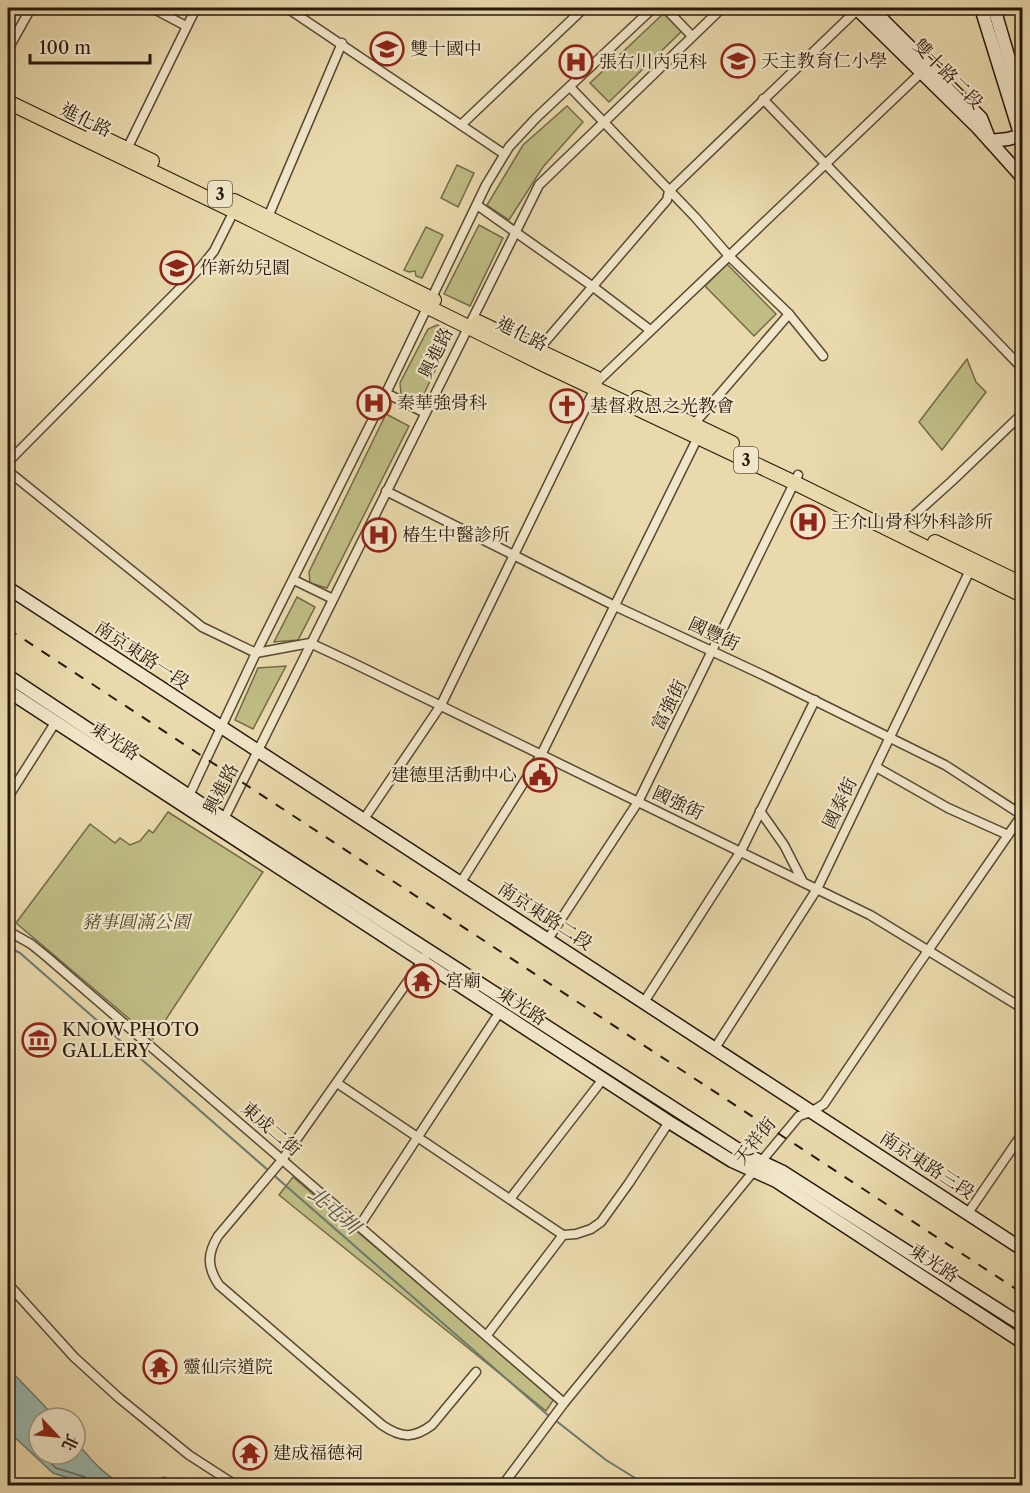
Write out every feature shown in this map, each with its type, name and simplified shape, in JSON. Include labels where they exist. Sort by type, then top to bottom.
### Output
[{"type":"main road","name":"進化路","points":[[8,93],[127,149],[236,207],[268,217],[430,303]]},
{"type":"main road","name":"進化路","points":[[8,102],[236,207],[470,323],[973,565],[1023,584]]},
{"type":"main road","name":"進化路","points":[[470,323],[538,350],[598,384]]},
{"type":"main road","name":"進化路","points":[[796,479],[902,525],[1023,595]]},
{"type":"street","points":[[8,50],[31,8]]},
{"type":"street","points":[[152,8],[186,26]]},
{"type":"street","points":[[127,149],[196,8]]},
{"type":"street","points":[[287,8],[504,154]]},
{"type":"street","points":[[461,125],[584,8]]},
{"type":"street","name":"興進路","points":[[186,801],[256,653],[504,154],[536,118],[653,8]]},
{"type":"street","points":[[665,8],[692,36]]},
{"type":"street","name":"興進路","points":[[221,824],[539,185],[722,8]]},
{"type":"street","points":[[538,350],[667,201],[669,191],[857,8]]},
{"type":"street","name":"雙十路二段","points":[[857,8],[981,118],[990,141],[1023,177]]},
{"type":"street","name":"雙十路二段","points":[[871,8],[925,69]]},
{"type":"street","points":[[981,8],[1022,137],[990,141]]},
{"type":"street","points":[[994,8],[1023,103]]},
{"type":"street","points":[[268,217],[342,43]]},
{"type":"street","points":[[364,819],[441,705],[598,384],[650,330],[925,69]]},
{"type":"street","points":[[570,87],[729,256],[789,314],[823,356]]},
{"type":"street","points":[[763,99],[1023,368]]},
{"type":"street","points":[[477,205],[650,330]]},
{"type":"street","points":[[8,462],[201,267],[214,251],[236,207]]},
{"type":"street","points":[[461,882],[541,755],[615,606],[696,430],[789,314]]},
{"type":"street","points":[[386,393],[425,413]]},
{"type":"street","points":[[902,525],[1023,414]]},
{"type":"street","points":[[8,471],[202,627],[256,653],[310,643]]},
{"type":"street","name":"富強街","points":[[548,939],[638,802],[796,479]]},
{"type":"street","name":"國豐街","points":[[386,491],[615,606],[890,737],[945,765],[1023,815]]},
{"type":"street","name":"國泰街","points":[[715,1048],[817,889],[973,565]]},
{"type":"street","points":[[294,580],[333,599]]},
{"type":"street","name":"南京東路一段","points":[[8,588],[258,751]]},
{"type":"street","name":"國強街","points":[[310,643],[870,915],[1023,1008]]},
{"type":"street","name":"東光路","points":[[8,676],[221,824],[425,957],[757,1167],[1023,1342]]},
{"type":"street","name":"東光路","points":[[8,691],[55,723],[186,801]]},
{"type":"street","points":[[644,1002],[741,851],[815,700]]},
{"type":"street","points":[[8,798],[55,723]]},
{"type":"street","name":"南京東路二段","points":[[258,751],[811,1112]]},
{"type":"street","points":[[876,766],[948,808],[1008,835]]},
{"type":"street","points":[[760,811],[784,845],[803,882]]},
{"type":"street","name":"天祥街","points":[[502,1485],[564,1403],[799,1116],[824,1104],[1023,815]]},
{"type":"street","name":"東成二街","points":[[8,931],[31,944],[564,1403]]},
{"type":"street","points":[[425,957],[282,1160],[218,1236],[211,1248],[208,1261],[211,1273],[219,1285],[393,1433],[415,1435],[424,1431],[432,1425],[476,1372]]},
{"type":"street","name":"東光路","points":[[425,957],[499,1013],[669,1122],[757,1167],[783,1173],[1023,1325]]},
{"type":"street","points":[[360,1225],[499,1013]]},
{"type":"street","points":[[510,1199],[603,1079]]},
{"type":"street","points":[[337,1083],[562,1235],[576,1234],[591,1229],[601,1222],[669,1122]]},
{"type":"street","name":"南京東路三段","points":[[811,1112],[1023,1249]]},
{"type":"street","points":[[968,1213],[1023,1134]]},
{"type":"street","points":[[487,1335],[562,1235]]},
{"type":"street","points":[[8,1284],[74,1357],[119,1398],[189,1455],[237,1485]]},
{"type":"green space","points":[[665,12],[682,31],[609,102],[590,83]]},
{"type":"green space","points":[[567,106],[583,122],[543,167],[509,220],[487,205],[523,145]]},
{"type":"green space","points":[[457,165],[474,173],[458,207],[441,198]]},
{"type":"green space","points":[[479,225],[503,238],[470,306],[444,294]]},
{"type":"green space","points":[[426,227],[443,235],[422,278],[416,276],[415,271],[404,270]]},
{"type":"green space","points":[[727,264],[776,314],[754,336],[705,286]]},
{"type":"green space","points":[[437,325],[448,331],[450,338],[419,401],[401,394],[400,383],[428,329]]},
{"type":"green space","points":[[967,359],[976,382],[986,392],[942,450],[919,422]]},
{"type":"green space","points":[[386,414],[409,426],[327,588],[310,583],[309,572]]},
{"type":"green space","points":[[297,597],[315,607],[298,640],[274,642]]},
{"type":"green space","points":[[286,666],[253,729],[235,720],[258,668]]},
{"type":"green space","name":"豬事圓滿公園","points":[[168,812],[263,872],[153,1039],[16,923],[90,824],[115,843],[120,838],[130,845],[140,841],[149,830],[153,833]]},
{"type":"green space","points":[[293,1177],[554,1399],[546,1411],[279,1195]]},
{"type":"water","points":[[8,1368],[44,1406],[27,1406],[27,1449],[8,1431]]},
{"type":"water","points":[[87,1454],[108,1475],[124,1484],[133,1485],[86,1485],[53,1473],[46,1466],[87,1466]]},
{"type":"water","points":[[165,1477],[179,1485],[133,1485]]},
{"type":"waterway","name":"北屯圳","points":[[8,947],[20,953],[550,1417]]},
{"type":"waterway","name":"北屯圳","points":[[555,1420],[606,1460],[648,1486]]},
{"type":"railway","points":[[8,629],[1022,1293]]},
{"type":"place","name":"雙十國中","points":[[387,49]]},
{"type":"place","name":"天主教育仁小學","points":[[738,61]]},
{"type":"place","name":"張右川內兒科","points":[[576,62]]},
{"type":"place","name":"作新幼兒園","points":[[177,268]]},
{"type":"place","name":"秦華強骨科","points":[[374,403]]},
{"type":"place","name":"基督救恩之光教會","points":[[567,406]]},
{"type":"place","name":"王介山骨科外科診所","points":[[808,522]]},
{"type":"place","name":"椿生中醫診所","points":[[379,535]]},
{"type":"place","name":"建德里活動中心","points":[[540,775]]},
{"type":"place","name":"宮廟","points":[[422,981]]},
{"type":"place","name":"KNOW PHOTO GALLERY","points":[[39,1040]]},
{"type":"place","name":"靈仙宗道院","points":[[160,1367]]},
{"type":"place","name":"建成福德祠","points":[[250,1453]]}]
